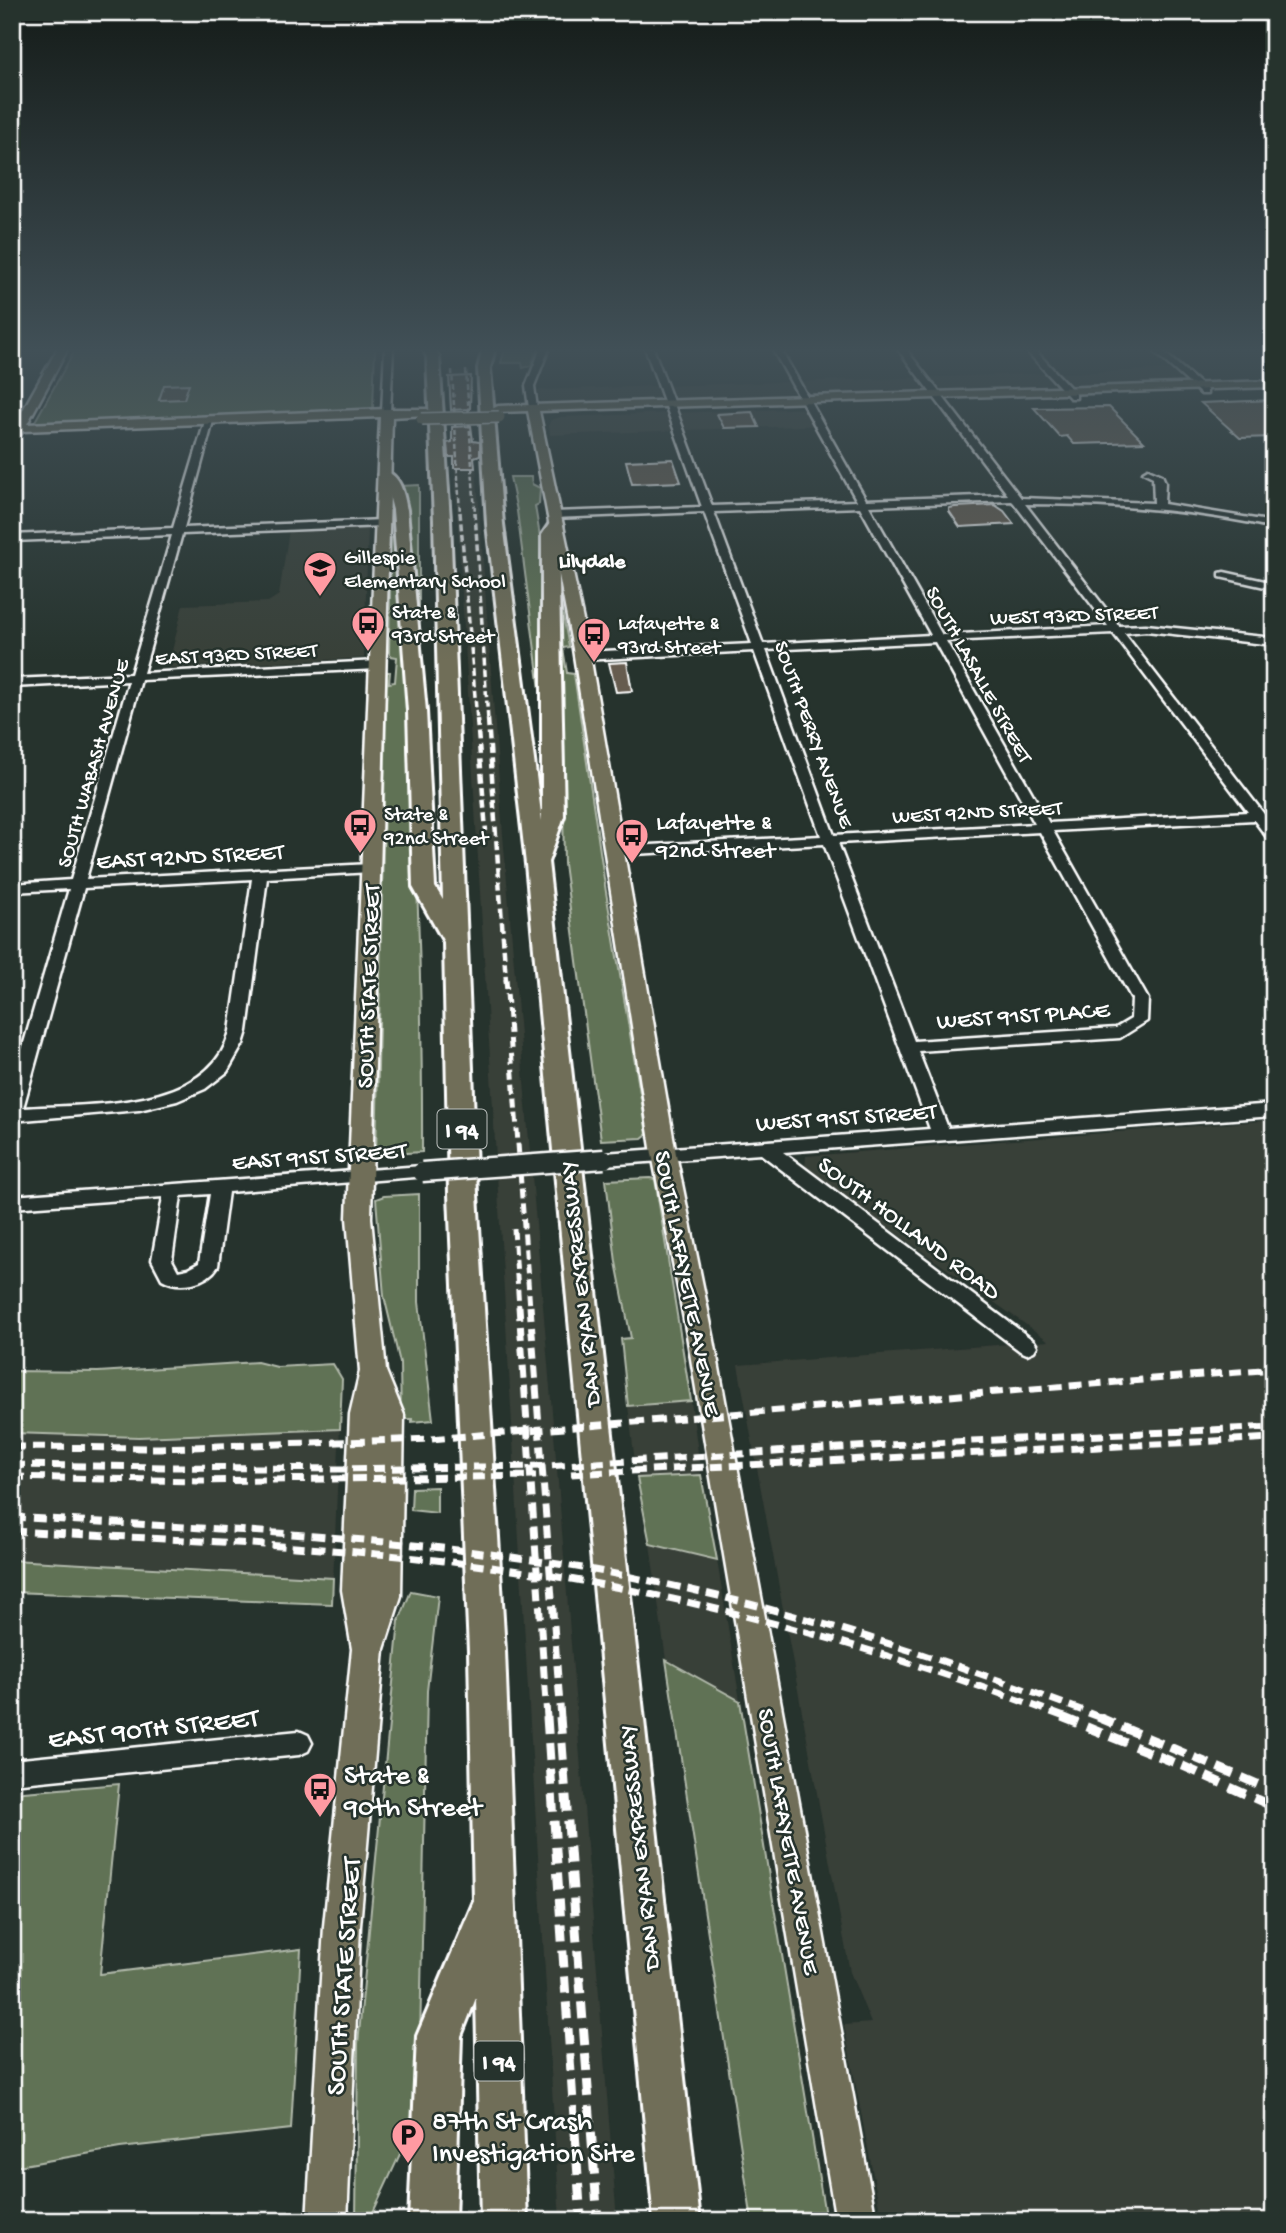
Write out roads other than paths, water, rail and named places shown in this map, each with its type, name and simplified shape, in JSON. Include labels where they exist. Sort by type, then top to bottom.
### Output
[{"type":"highway","name":"I 94","points":[[438,452],[463,1194],[487,1651],[504,2221]]},
{"type":"highway","name":"DAN RYAN EXPRESSWAY","points":[[490,452],[495,524],[537,864],[677,2221]]},
{"type":"highway","points":[[385,475],[394,486],[400,510],[417,711],[424,887],[456,944]]},
{"type":"highway","points":[[537,864],[554,816],[550,535],[554,521]]},
{"type":"highway","points":[[432,2221],[439,2036],[494,1902]]},
{"type":"highway","points":[[671,2163],[697,2221]]},
{"type":"main road","name":"SOUTH STATE STREET","points":[[327,2221],[342,1926],[368,1649],[357,1590],[365,1414],[373,1371],[359,1218],[385,452]]},
{"type":"main road","name":"SOUTH LAFAYETTE AVENUE","points":[[541,452],[582,656],[664,1154],[700,1335],[856,2221]]},
{"type":"street","name":"SOUTH WABASH AVENUE","points":[[13,1114],[201,452]]},
{"type":"street","name":"SOUTH PERRY AVENUE","points":[[687,452],[906,1047],[941,1134]]},
{"type":"street","name":"SOUTH LASALLE STREET","points":[[834,452],[1140,999],[1139,1021]]},
{"type":"street","points":[[979,452],[1274,837]]},
{"type":"street","points":[[1148,472],[1157,475],[1160,482],[1159,506]]},
{"type":"street","points":[[554,521],[708,510],[1016,500],[1091,501],[1159,506],[1274,525]]},
{"type":"street","points":[[12,538],[383,523]]},
{"type":"street","points":[[1224,575],[1274,586]]},
{"type":"street","name":"WEST 93RD STREET","points":[[582,656],[1146,628],[1274,642]]},
{"type":"street","name":"EAST 93RD STREET","points":[[12,683],[378,665]]},
{"type":"street","name":"WEST 92ND STREET","points":[[614,851],[1258,817]]},
{"type":"street","name":"EAST 92ND STREET","points":[[12,888],[371,867]]},
{"type":"street","points":[[13,1114],[135,1105],[161,1100],[202,1085],[218,1073],[236,1043],[260,874]]},
{"type":"street","name":"WEST 91ST PLACE","points":[[906,1047],[1104,1036],[1120,1033],[1139,1021]]},
{"type":"street","name":"WEST 91ST STREET","points":[[422,1172],[1274,1110]]},
{"type":"street","name":"SOUTH HOLLAND ROAD","points":[[764,1147],[1027,1346]]},
{"type":"street","name":"EAST 91ST STREET","points":[[12,1202],[422,1172]]},
{"type":"street","name":"EAST 91ST STREET","points":[[173,1191],[162,1260],[164,1271],[171,1277],[183,1278],[198,1274],[208,1266],[220,1187]]},
{"type":"street","name":"EAST 90TH STREET","points":[[12,1772],[299,1743]]},
{"type":"railway","points":[[457,452],[460,514]]},
{"type":"railway","points":[[471,452],[475,514]]},
{"type":"railway","points":[[460,512],[477,721]]},
{"type":"railway","points":[[475,512],[488,721]]},
{"type":"railway","points":[[477,719],[486,831]]},
{"type":"railway","points":[[488,719],[506,981]]},
{"type":"railway","points":[[506,979],[530,1308]]},
{"type":"railway","points":[[514,1229],[519,1308]]},
{"type":"railway","points":[[519,1306],[527,1431]]},
{"type":"railway","points":[[530,1306],[539,1430]]},
{"type":"railway","points":[[539,1430],[1274,1369]]},
{"type":"railway","points":[[542,1466],[888,1445],[1274,1427]]},
{"type":"railway","points":[[527,1431],[539,1430]]},
{"type":"railway","points":[[539,1430],[542,1466]]},
{"type":"railway","points":[[12,1447],[160,1448],[431,1439],[527,1431]]},
{"type":"railway","points":[[527,1431],[530,1466]]},
{"type":"railway","points":[[571,1474],[1274,1438]]},
{"type":"railway","points":[[12,1465],[338,1469],[530,1466]]},
{"type":"railway","points":[[530,1466],[531,1476]]},
{"type":"railway","points":[[530,1466],[542,1466]]},
{"type":"railway","points":[[542,1466],[549,1563]]},
{"type":"railway","points":[[12,1477],[198,1481],[531,1476]]},
{"type":"railway","points":[[531,1476],[536,1561]]},
{"type":"railway","points":[[531,1476],[536,1476]]},
{"type":"railway","points":[[12,1517],[358,1540],[536,1561]]},
{"type":"railway","points":[[12,1531],[393,1555],[537,1574]]},
{"type":"railway","points":[[536,1561],[549,1563]]},
{"type":"railway","points":[[536,1561],[537,1574]]},
{"type":"railway","points":[[549,1563],[633,1577],[770,1609],[904,1648],[1102,1718]]},
{"type":"railway","points":[[549,1563],[550,1576]]},
{"type":"railway","points":[[537,1574],[550,1576]]},
{"type":"railway","points":[[537,1574],[547,1718]]},
{"type":"railway","points":[[550,1576],[659,1596],[797,1630],[933,1671],[1067,1718]]},
{"type":"railway","points":[[550,1576],[561,1718]]},
{"type":"railway","points":[[547,1717],[581,2221]]},
{"type":"railway","points":[[560,1717],[598,2221]]},
{"type":"railway","points":[[1062,1717],[1183,1766],[1274,1807]]},
{"type":"railway","points":[[1098,1717],[1274,1791]]},
{"type":"place","name":"Gillespie Elementary School","points":[[320,598]]},
{"type":"place","name":"State & 93rd Street","points":[[368,653]]},
{"type":"place","name":"Lafayette & 93rd Street","points":[[594,664]]},
{"type":"place","name":"State & 92nd Street","points":[[360,855]]},
{"type":"place","name":"Lafayette & 92nd Street","points":[[632,865]]},
{"type":"place","name":"State & 90th Street","points":[[320,1819]]},
{"type":"place","name":"87th St Crash Investigation Site","points":[[408,2165]]},
{"type":"district","name":"Lilydale","points":[[592,560]]}]
